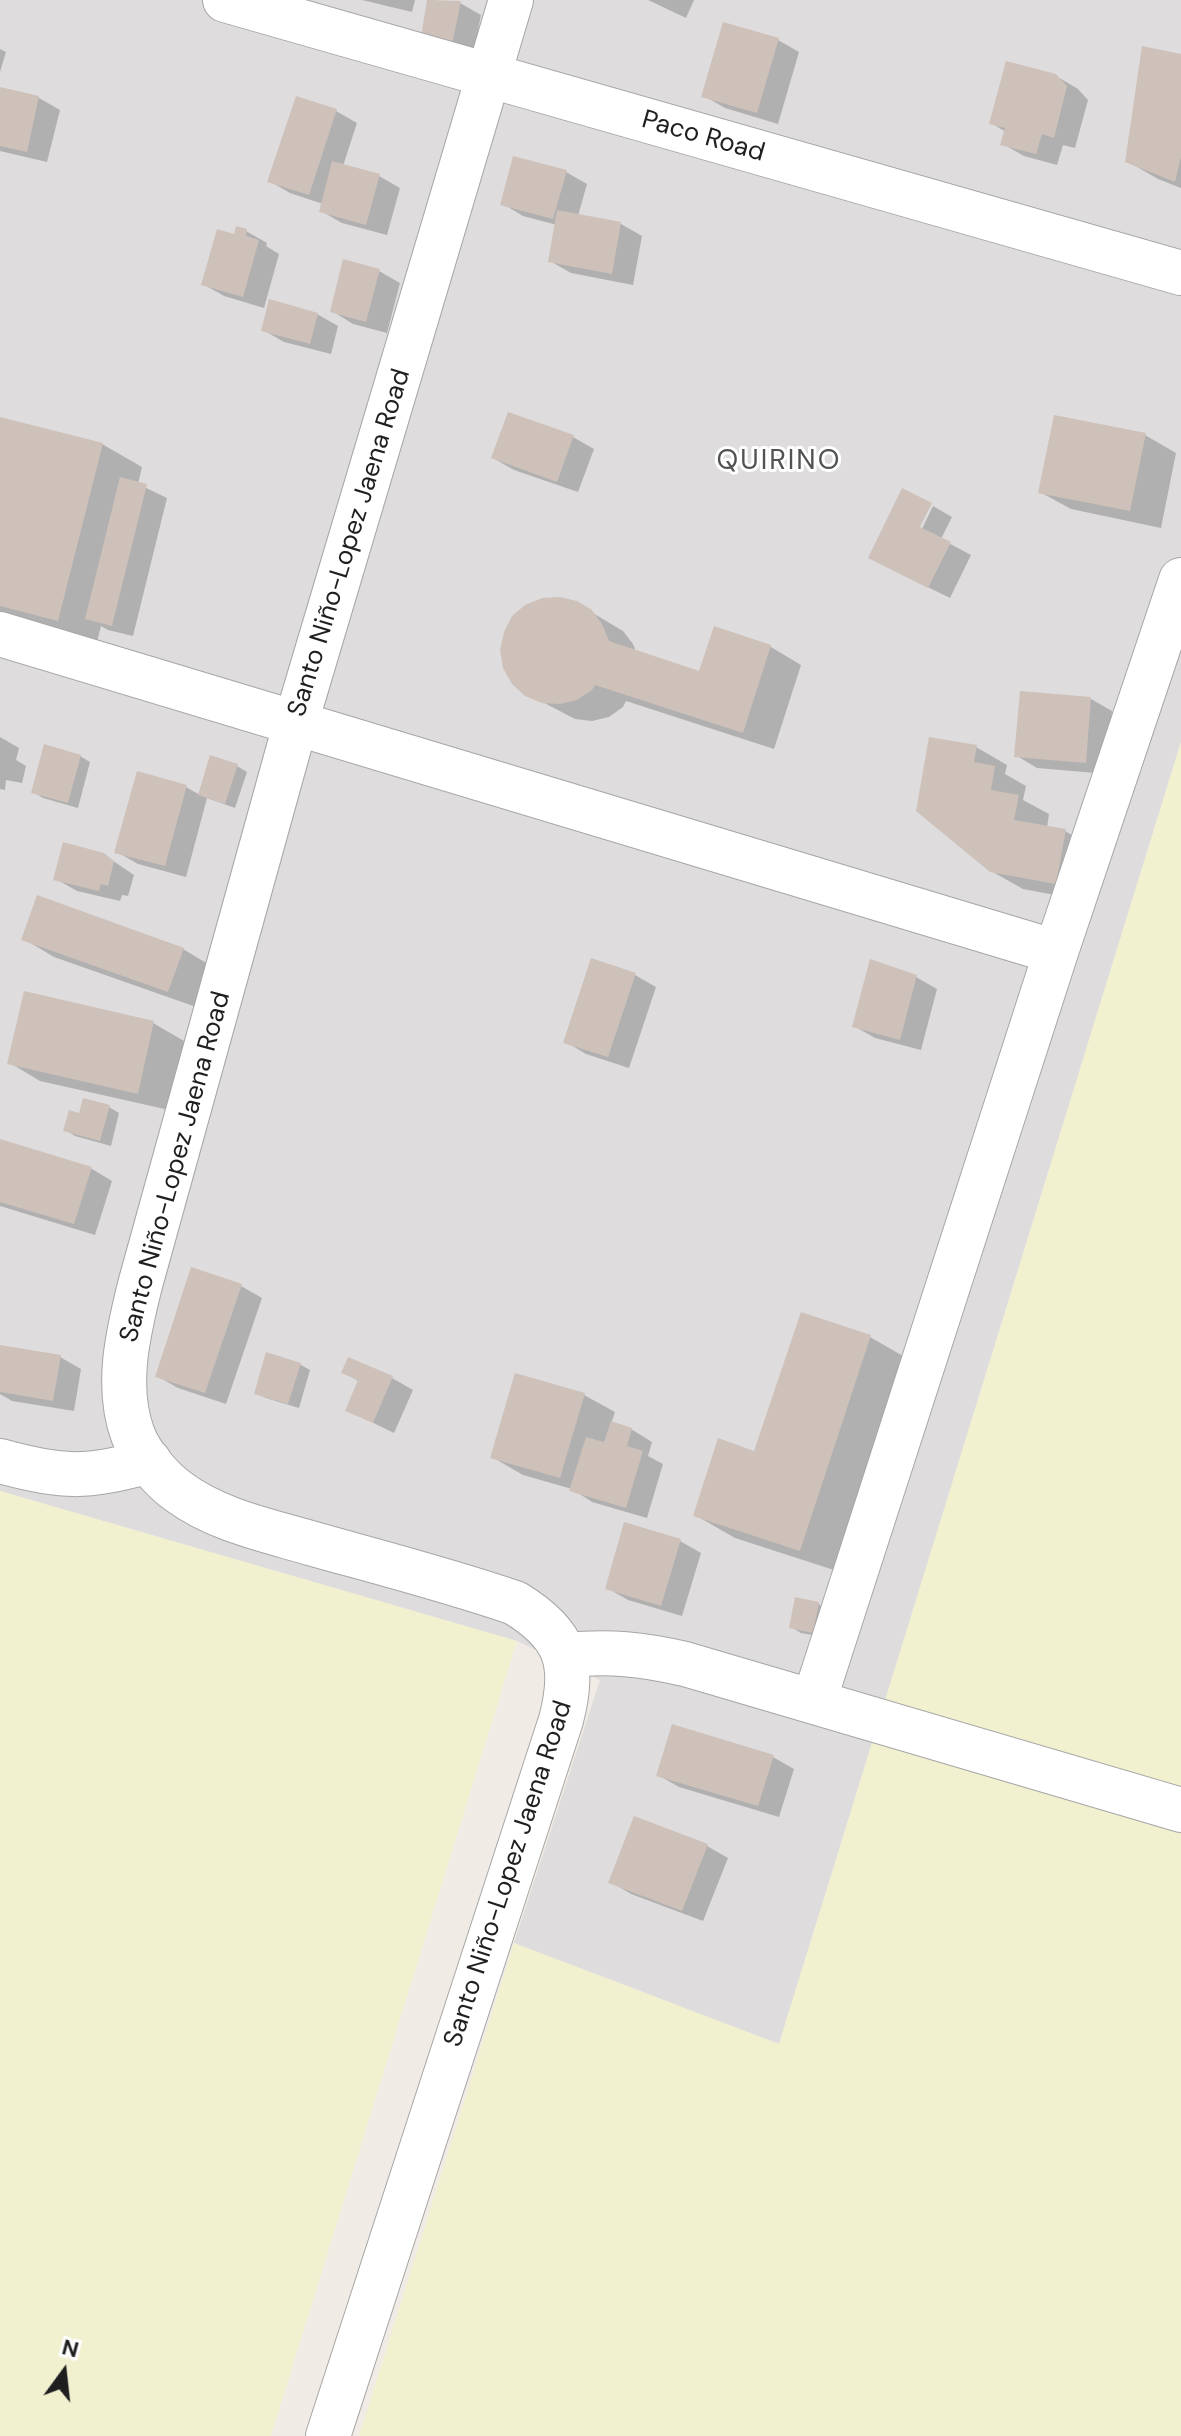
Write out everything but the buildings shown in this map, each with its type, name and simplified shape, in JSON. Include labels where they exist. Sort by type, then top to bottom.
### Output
[{"type":"street","name":"Paco Road","points":[[225,0],[1181,273]]},
{"type":"street","name":"Santo Niño-Lopez Jaena Road","points":[[328,2436],[561,1720],[569,1677],[566,1655],[553,1632],[535,1615],[515,1603],[216,1513],[178,1492],[149,1461],[134,1437],[125,1402],[125,1362],[131,1324],[296,722],[511,0]]},
{"type":"street","points":[[814,1701],[1056,952],[1181,580]]},
{"type":"street","points":[[0,634],[1056,952]]},
{"type":"street","points":[[0,1461],[31,1470],[76,1476],[112,1472],[149,1461]]},
{"type":"street","points":[[566,1655],[604,1651],[647,1655],[1181,1810]]},
{"type":"shaded area","points":[[0,0],[1181,0],[1181,742],[779,2044],[514,1943],[600,1680],[517,1641],[0,1491]]},
{"type":"green space","points":[[1181,742],[1181,2436],[359,2436],[514,1943],[779,2044]]},
{"type":"green space","points":[[0,1491],[517,1641],[271,2436],[0,2436]]},
{"type":"district","name":"QUIRINO","points":[[779,462]]}]
